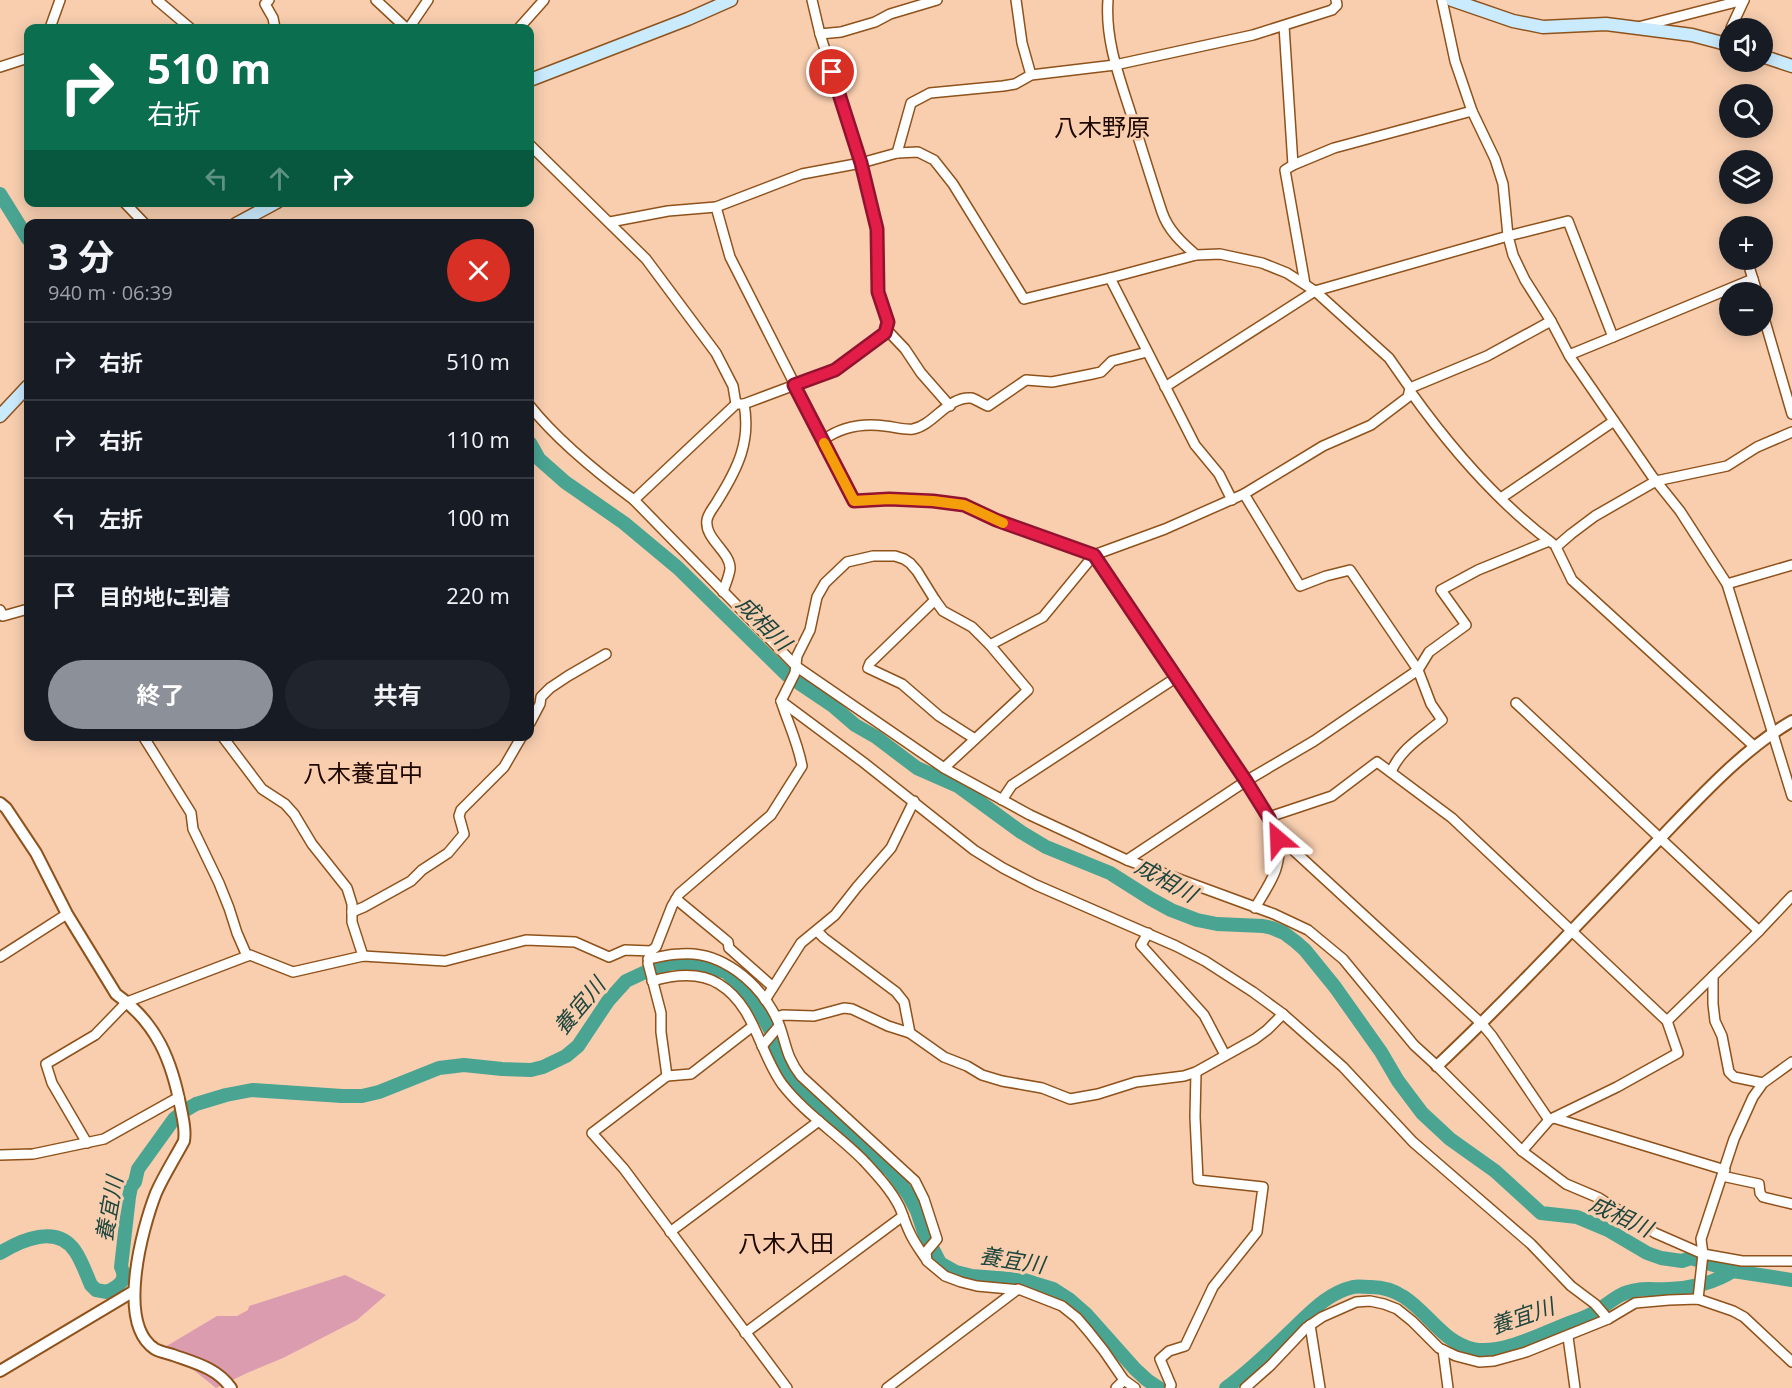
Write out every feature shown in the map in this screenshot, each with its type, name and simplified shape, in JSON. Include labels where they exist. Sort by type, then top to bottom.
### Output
[{"type":"main road","points":[[534,78],[731,0]]},
{"type":"main road","points":[[1452,0],[1513,21],[1543,27],[1606,24],[1719,40]]},
{"type":"main road","points":[[1773,60],[1792,66]]},
{"type":"main road","points":[[245,219],[268,207]]},
{"type":"main road","points":[[0,416],[24,393]]},
{"type":"street","points":[[51,24],[60,0]]},
{"type":"street","points":[[158,0],[185,24]]},
{"type":"street","points":[[269,0],[265,4],[274,24]]},
{"type":"street","points":[[376,0],[403,24]]},
{"type":"street","points":[[411,24],[428,0]]},
{"type":"street","points":[[523,24],[544,0]]},
{"type":"street","points":[[634,500],[740,404],[835,370],[885,333],[888,322],[878,292],[877,229],[861,163],[820,34],[812,0]]},
{"type":"street","points":[[820,34],[841,32],[937,0]]},
{"type":"street","points":[[1016,0],[1031,75]]},
{"type":"street","points":[[1108,0],[1108,34],[1115,65],[1165,222],[1196,255]]},
{"type":"street","points":[[897,153],[911,103],[930,93],[1015,84],[1031,75],[1115,65],[1253,35],[1332,10],[1337,5],[1336,0]]},
{"type":"street","points":[[1442,0],[1455,61],[1472,111],[1495,159],[1503,184],[1508,236],[1514,255],[1525,280],[1569,355],[1614,422],[1680,511],[1727,584],[1792,796]]},
{"type":"street","points":[[1634,27],[1744,0]]},
{"type":"street","points":[[1736,18],[1744,0]]},
{"type":"street","points":[[1284,26],[1293,165]]},
{"type":"street","points":[[0,67],[24,59]]},
{"type":"street","points":[[1305,284],[1285,170],[1334,148],[1472,111]]},
{"type":"street","points":[[534,149],[646,259],[716,353],[740,404],[747,426],[744,445],[736,468],[706,518],[708,531],[729,561],[730,569],[723,592]]},
{"type":"street","points":[[610,222],[716,207],[802,174],[861,163],[897,153],[918,152],[934,160],[953,184],[1024,299],[1196,255],[1220,254],[1262,263],[1287,273],[1315,291],[1389,358],[1453,448],[1501,498],[1553,544],[1572,580],[1755,747]]},
{"type":"street","points":[[129,207],[140,219]]},
{"type":"street","points":[[716,207],[730,257],[854,501],[889,499],[964,505],[996,520],[1094,555],[1269,818],[1278,839],[1279,861],[1272,879],[1255,908]]},
{"type":"street","points":[[1165,387],[1315,291],[1568,221],[1612,337]]},
{"type":"street","points":[[1751,270],[1754,282]]},
{"type":"street","points":[[1110,278],[1195,444],[1219,474],[1232,500]]},
{"type":"street","points":[[1569,355],[1753,279]]},
{"type":"street","points":[[1410,389],[1487,356],[1551,321]]},
{"type":"street","points":[[886,329],[905,349],[921,373],[950,406]]},
{"type":"street","points":[[1769,336],[1792,414]]},
{"type":"street","points":[[823,440],[839,430],[859,426],[915,428],[926,424],[963,399],[972,398],[988,406],[1026,380],[1052,382],[1101,372],[1116,359],[1147,352]]},
{"type":"street","points":[[990,645],[1043,616],[1094,555],[1166,529],[1244,494],[1323,446],[1371,425],[1408,398],[1410,389]]},
{"type":"street","points":[[534,410],[561,438],[634,500],[796,670],[944,768],[1030,815],[1127,860],[1308,930],[1343,959],[1414,1045],[1522,1151],[1566,1184],[1599,1198],[1654,1233],[1703,1254],[1742,1261],[1792,1261]]},
{"type":"street","points":[[1501,498],[1614,422]]},
{"type":"street","points":[[1127,860],[1246,781],[1314,741],[1418,670],[1429,652],[1466,625],[1441,590],[1478,570],[1553,544],[1595,516],[1656,481],[1728,466],[1757,447],[1792,432]]},
{"type":"street","points":[[1244,494],[1300,586],[1350,570],[1418,670],[1431,704],[1442,720],[1406,748],[1391,772]]},
{"type":"street","points":[[667,1076],[661,1032],[661,1013],[652,981],[649,958],[679,894],[771,815],[802,766],[800,753],[787,722],[783,697],[796,670],[797,656],[810,630],[817,597],[825,583],[847,562],[873,556],[894,556],[910,563],[943,611],[972,627],[1028,690],[944,768]]},
{"type":"street","points":[[1727,584],[1792,565]]},
{"type":"street","points":[[936,600],[870,663],[868,668],[902,684],[939,716],[975,739]]},
{"type":"street","points":[[0,610],[3,616],[24,610]]},
{"type":"street","points":[[534,715],[541,697],[549,688],[606,654]]},
{"type":"street","points":[[1002,800],[1012,784],[1177,677]]},
{"type":"street","points":[[783,697],[974,850],[1003,868],[1205,961],[1283,1014],[1343,1067],[1413,1142],[1531,1244],[1571,1286],[1595,1304],[1608,1319]]},
{"type":"street","points":[[1516,703],[1759,931]]},
{"type":"street","points":[[1437,1066],[1482,1024],[1707,791],[1772,733],[1792,722]]},
{"type":"street","points":[[146,741],[191,813],[193,829],[219,883],[247,956]]},
{"type":"street","points":[[226,741],[262,789],[285,804],[294,814],[312,844],[347,888],[352,904],[352,922],[363,956]]},
{"type":"street","points":[[352,912],[411,881],[422,870],[448,853],[464,834],[459,816],[461,810],[504,767],[519,741]]},
{"type":"street","points":[[1269,818],[1332,796],[1377,762],[1452,818],[1667,1021],[1678,1053],[1617,1087],[1551,1119],[1522,1151]]},
{"type":"street","points":[[765,1000],[801,944],[834,915],[891,848],[914,801]]},
{"type":"street","points":[[0,803],[6,808],[36,853],[67,914],[116,994],[146,1020],[161,1044],[171,1068],[186,1132],[184,1141],[156,1194],[138,1260],[134,1291],[137,1324],[143,1338],[156,1350],[213,1370],[226,1380],[231,1388]]},
{"type":"street","points":[[1278,839],[1291,848],[1482,1024],[1551,1119],[1759,1184],[1763,1197],[1792,1204]]},
{"type":"street","points":[[1667,1021],[1792,896]]},
{"type":"street","points":[[676,898],[723,937],[728,942],[729,948],[773,987]]},
{"type":"street","points":[[0,957],[67,914]]},
{"type":"street","points":[[817,931],[896,992],[904,1002],[910,1033]]},
{"type":"street","points":[[1148,933],[1141,945],[1204,1015],[1225,1055]]},
{"type":"street","points":[[87,1143],[52,1083],[46,1064],[95,1035],[127,1002],[250,955],[293,972],[363,956],[445,962],[526,940],[575,942],[609,957],[625,950],[649,958],[680,954],[703,955],[739,971],[765,1000],[795,1069],[815,1091],[855,1124],[915,1181],[924,1198],[937,1239],[927,1257]]},
{"type":"street","points":[[652,981],[676,976],[691,976],[717,983],[728,990],[743,1008],[781,1082],[792,1096],[866,1163],[895,1198],[912,1237],[945,1275],[977,1286],[1018,1289],[1062,1306],[1077,1318],[1124,1380],[1135,1388]]},
{"type":"street","points":[[1713,976],[1715,1021],[1722,1036],[1729,1072],[1734,1077],[1764,1083]]},
{"type":"street","points":[[762,1046],[783,1015],[814,1016],[844,1008],[852,1009],[888,1026],[910,1033],[944,1057],[982,1075],[1042,1088],[1070,1099],[1098,1094],[1136,1082],[1184,1076],[1196,1072],[1267,1030],[1283,1014]]},
{"type":"street","points":[[753,1026],[691,1074],[667,1076],[592,1133],[624,1169],[787,1388]]},
{"type":"street","points":[[1698,1299],[1703,1254],[1701,1239],[1734,1139],[1753,1097],[1764,1083],[1792,1062]]},
{"type":"street","points":[[1171,1387],[1160,1359],[1169,1351],[1185,1346],[1213,1287],[1257,1232],[1263,1187],[1198,1180],[1195,1117],[1196,1072]]},
{"type":"street","points":[[0,1155],[33,1154],[104,1139],[180,1103]]},
{"type":"street","points":[[670,1232],[819,1121]]},
{"type":"street","points":[[746,1333],[903,1216]]},
{"type":"street","points":[[887,1388],[1018,1289]]},
{"type":"street","points":[[0,1371],[134,1291]]},
{"type":"street","points":[[1245,1388],[1310,1325],[1342,1307],[1356,1302],[1370,1301],[1397,1309],[1443,1350],[1467,1360],[1494,1361],[1568,1337],[1608,1319],[1635,1303],[1698,1299],[1744,1317],[1792,1362]]},
{"type":"street","points":[[1310,1325],[1320,1388]]},
{"type":"street","points":[[1568,1337],[1575,1388]]},
{"type":"street","points":[[1443,1350],[1448,1388]]},
{"type":"street","points":[[1116,1388],[1124,1380]]},
{"type":"shaded area","points":[[345,1275],[386,1295],[357,1320],[283,1358],[216,1388],[165,1347],[217,1316],[237,1316],[248,1310],[249,1306]]},
{"type":"waterway","name":"成相川","points":[[0,194],[24,233]]},
{"type":"waterway","name":"成相川","points":[[534,450],[539,459],[565,482],[624,523],[678,568],[787,675],[917,768],[958,786],[1021,832],[1046,847],[1110,873],[1171,910],[1197,920],[1217,924],[1272,928],[1296,942],[1335,987],[1422,1113],[1450,1139],[1495,1171],[1541,1213],[1577,1217],[1608,1230],[1647,1253],[1661,1258],[1682,1261],[1691,1258],[1733,1271],[1792,1280]]},
{"type":"waterway","name":"養宜川","points":[[0,1253],[18,1243],[39,1237],[59,1238],[75,1251],[91,1285],[96,1290],[107,1292],[119,1285],[123,1279],[121,1267],[129,1197],[138,1169],[174,1119],[196,1104],[252,1090],[362,1096],[379,1092],[439,1068],[464,1065],[531,1070],[543,1067],[566,1056],[578,1046],[608,1001],[626,981],[654,968],[673,963],[688,963],[726,972],[754,1001],[771,1031],[782,1066],[800,1090],[891,1171],[908,1194],[940,1263],[956,1272],[972,1276],[1024,1280],[1053,1289],[1086,1314],[1135,1369],[1159,1388]]},
{"type":"waterway","name":"養宜川","points":[[1226,1388],[1321,1303],[1353,1287],[1387,1289],[1401,1295],[1459,1344],[1484,1350],[1507,1347],[1531,1339],[1590,1315],[1618,1296],[1630,1291],[1694,1286],[1718,1279],[1733,1271]]},
{"type":"slow traffic","points":[[824,443],[854,501],[889,499],[964,505],[1003,523]]},
{"type":"district","name":"八木野原","points":[[1102,128]]},
{"type":"district","name":"八木養宜中","points":[[363,774]]},
{"type":"district","name":"八木入田","points":[[786,1244]]},
{"type":"route","points":[[832,72],[861,163],[877,229],[878,292],[888,322],[885,333],[852,359],[835,370],[794,385],[854,501],[889,499],[964,505],[996,520],[1094,555],[1246,781],[1269,818],[1278,839]]}]
